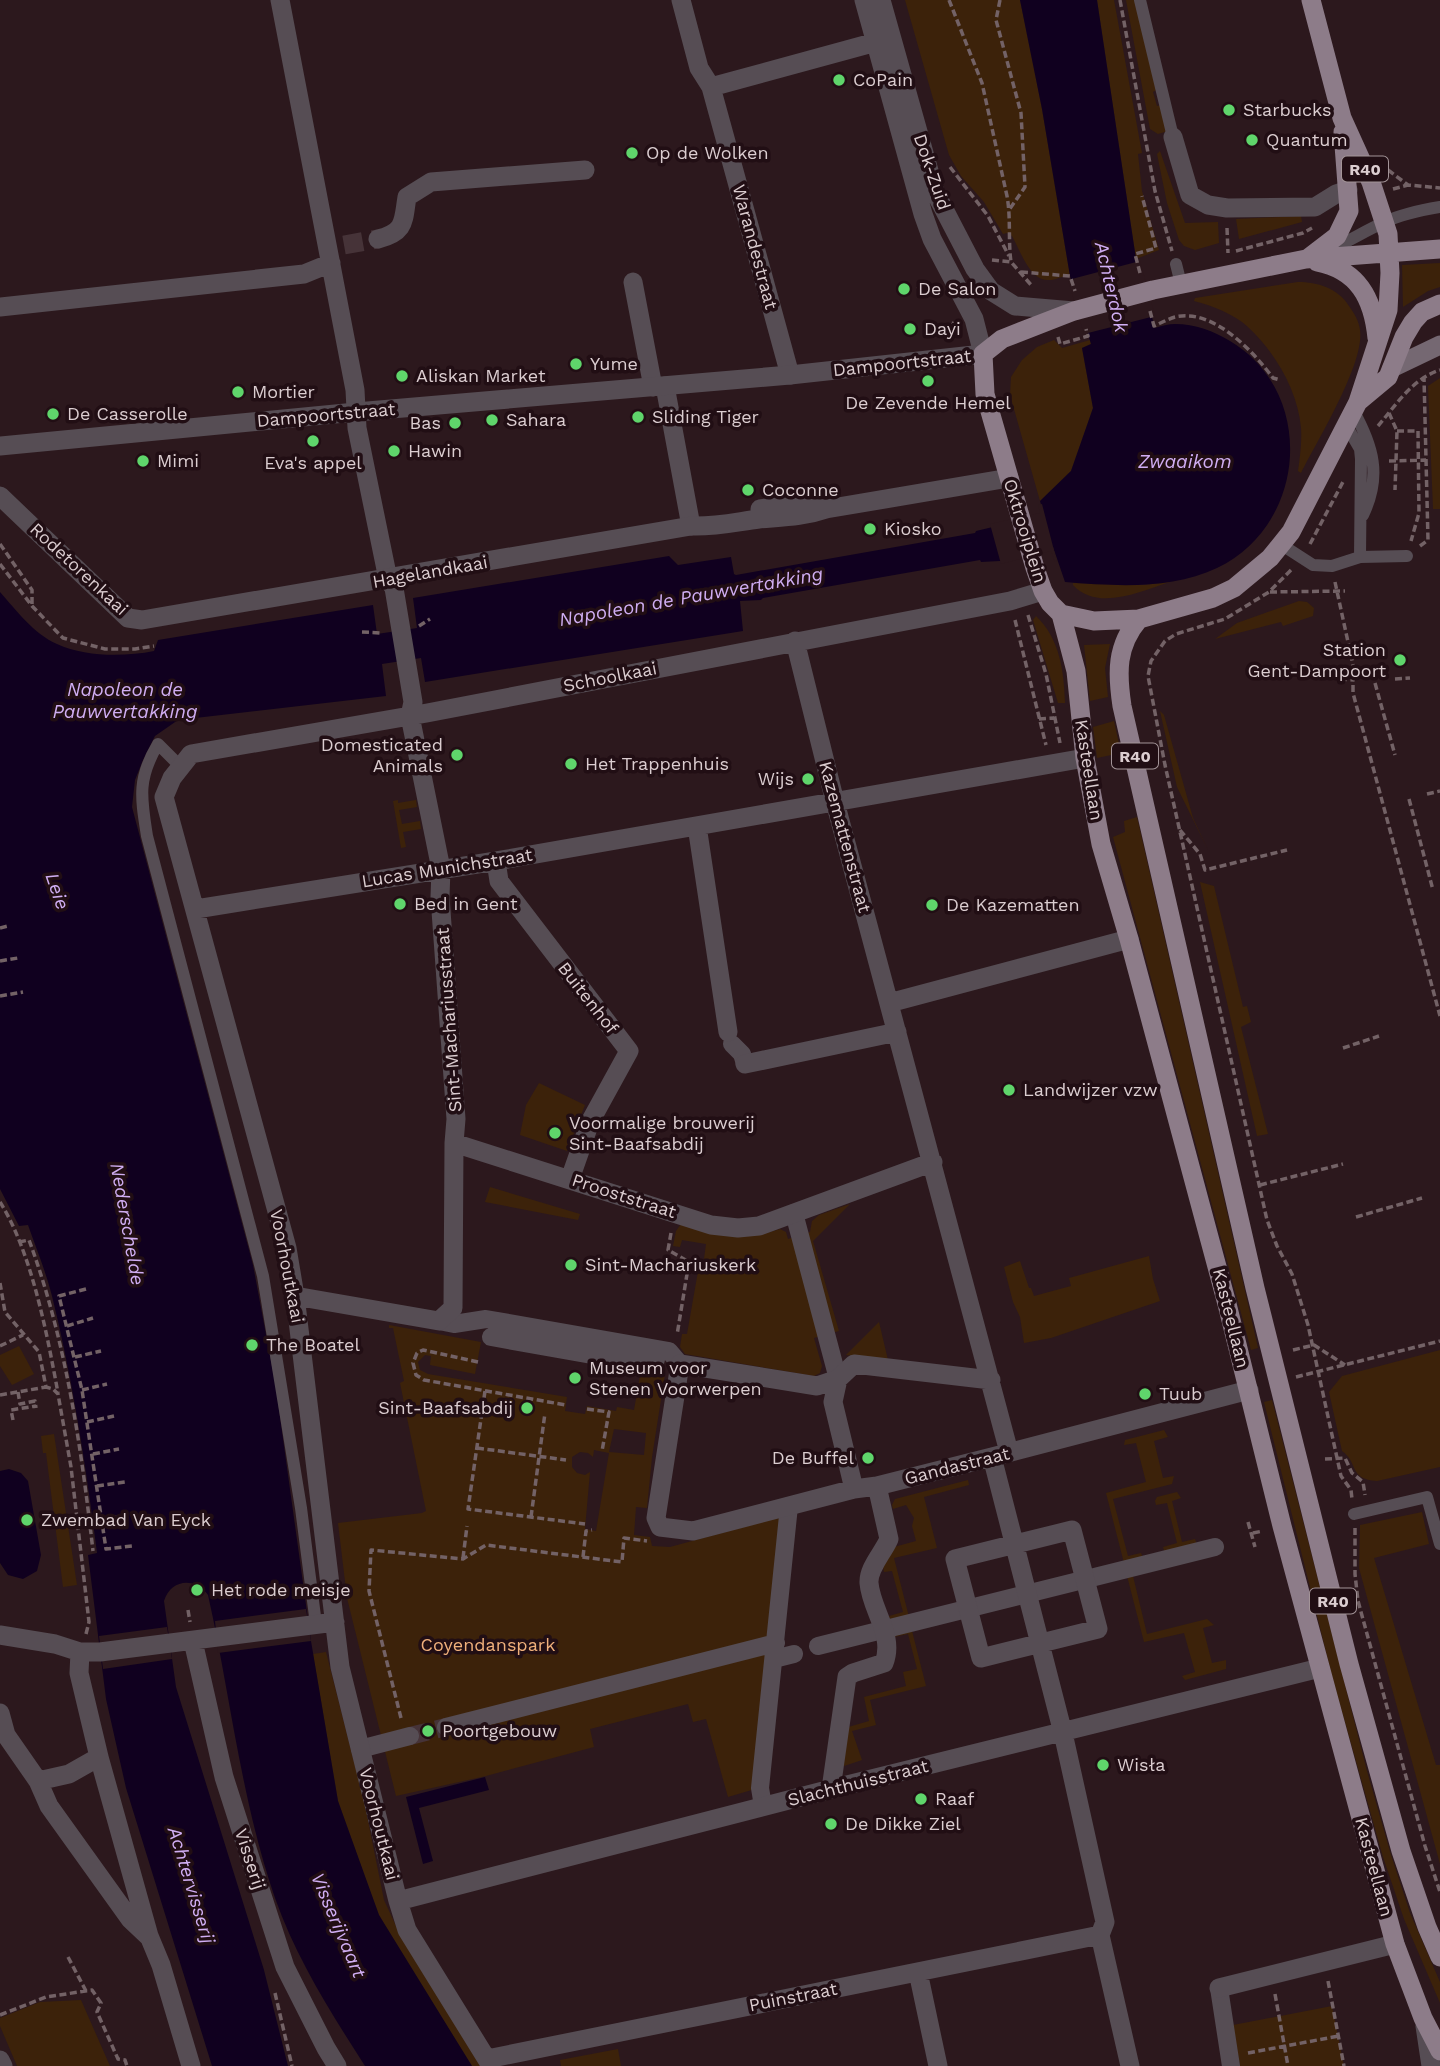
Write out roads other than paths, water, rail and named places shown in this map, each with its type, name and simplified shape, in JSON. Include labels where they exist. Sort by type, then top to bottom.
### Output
[{"type":"main road","name":"R40","points":[[1061,614],[1094,621],[1139,619],[1213,598],[1255,573],[1282,545],[1300,516],[1352,412],[1388,310],[1389,251],[1385,222],[1371,182],[1342,118],[1311,0]]},
{"type":"main road","name":"R40","points":[[1306,260],[1337,236],[1345,223],[1348,196],[1342,118]]},
{"type":"main road","points":[[1306,260],[1440,248]]},
{"type":"main road","name":"R40","points":[[982,354],[1002,339],[1074,311],[1153,290],[1306,260],[1340,269],[1360,287],[1371,306],[1377,339]]},
{"type":"main road","points":[[1352,412],[1388,377],[1413,322],[1422,312],[1440,304]]},
{"type":"main road","points":[[1392,368],[1440,345]]},
{"type":"main road","name":"Oktrooiplein","points":[[982,354],[985,394],[1035,568],[1043,592],[1061,614]]},
{"type":"main road","name":"Kasteellaan","points":[[1061,614],[1076,671],[1085,758],[1101,844],[1129,939],[1395,1944],[1423,2018],[1440,2051]]},
{"type":"main road","name":"Kasteellaan","points":[[1139,619],[1123,642],[1118,660],[1117,678],[1122,706],[1259,1301],[1349,1664],[1401,1851],[1417,1902],[1440,1957]]},
{"type":"street","name":"Warandestraat","points":[[681,0],[699,68],[711,87],[790,375]]},
{"type":"street","name":"Dok-Zuid","points":[[864,0],[884,40],[935,192],[983,281],[997,296],[1015,306],[1074,311]]},
{"type":"street","name":"Dok-Zuid","points":[[881,0],[884,40],[923,214],[932,239],[974,318],[982,354]]},
{"type":"street","name":"Sint-Machariusstraat","points":[[283,1],[335,252],[355,390],[359,439],[388,579],[394,588],[412,709],[441,869],[440,897],[456,1119],[453,1308],[446,1322]]},
{"type":"street","points":[[711,87],[884,40]]},
{"type":"street","points":[[1173,137],[1190,195],[1208,205],[1227,208],[1315,207],[1336,194],[1348,196]]},
{"type":"street","points":[[378,239],[392,236],[402,226],[407,197],[430,182],[584,170]]},
{"type":"street","points":[[0,307],[304,274],[335,252]]},
{"type":"street","points":[[633,282],[691,526]]},
{"type":"street","name":"Dampoortstraat","points":[[0,446],[790,375],[982,354]]},
{"type":"street","name":"Hagelandkaai","points":[[167,616],[691,526],[712,527],[761,519],[807,516],[826,509],[1009,478]]},
{"type":"street","name":"Rodetorenkaai","points":[[0,496],[128,618],[142,620],[167,616]]},
{"type":"street","name":"Schoolkaai","points":[[181,767],[191,754],[412,709],[795,641],[1043,592]]},
{"type":"street","name":"Kazemattenstraat","points":[[795,641],[835,802],[990,1380],[1014,1544],[1063,1733],[1105,1922],[1100,1935],[1130,2066]]},
{"type":"street","name":"Lucas Munichstraat","points":[[196,909],[496,861],[1085,758]]},
{"type":"street","name":"Voorhoutkaai","points":[[181,767],[172,778],[164,797],[288,1248],[295,1296],[320,1624],[340,1667],[407,1930],[489,2062]]},
{"type":"street","points":[[697,826],[730,1038],[742,1054],[745,1064],[897,1032]]},
{"type":"street","name":"Buitenhof","points":[[496,861],[499,881],[629,1051],[590,1122],[570,1179]]},
{"type":"street","points":[[889,1003],[1129,939]]},
{"type":"street","name":"Prooststraat","points":[[454,1143],[712,1225],[738,1228],[759,1226],[794,1213],[930,1154]]},
{"type":"street","points":[[794,1213],[838,1379],[834,1402],[854,1489]]},
{"type":"street","points":[[295,1296],[446,1322],[488,1337],[654,1366],[657,1354]]},
{"type":"street","points":[[446,1322],[486,1319],[657,1354],[669,1351],[680,1364],[817,1386],[838,1379],[854,1364],[990,1380]]},
{"type":"street","name":"Gandastraat","points":[[680,1364],[656,1512],[660,1527],[693,1531],[1249,1390]]},
{"type":"street","points":[[831,1789],[846,1677],[884,1663],[887,1656],[887,1643],[869,1583],[872,1569],[889,1539],[877,1486]]},
{"type":"street","points":[[763,1806],[760,1788],[789,1506]]},
{"type":"street","points":[[1072,1530],[1085,1579],[1098,1629],[981,1658],[955,1559],[1072,1530]]},
{"type":"street","points":[[818,1646],[1215,1546]]},
{"type":"street","points":[[0,1635],[55,1644],[80,1652],[100,1652],[320,1624]]},
{"type":"street","name":"Visserij","points":[[192,1640],[224,1777],[285,1967],[337,2066]]},
{"type":"street","points":[[446,1727],[775,1651],[794,1654]]},
{"type":"street","points":[[80,1652],[79,1673],[99,1757],[149,1936],[166,1978],[191,2066]]},
{"type":"street","name":"Slachthuisstraat","points":[[398,1901],[763,1806],[1320,1668]]},
{"type":"street","points":[[0,1713],[3,1736],[38,1782],[49,1806],[130,1919],[149,1936]]},
{"type":"street","points":[[360,1749],[408,1737]]},
{"type":"street","points":[[38,1782],[69,1774],[99,1757]]},
{"type":"street","name":"Puinstraat","points":[[489,2062],[1100,1935]]},
{"type":"street","points":[[1230,2061],[1219,1989],[1395,1944]]},
{"type":"street","points":[[918,1972],[938,2066]]},
{"type":"street","name":"Kasteellaan","points":[[1423,2018],[1431,2066]]},
{"type":"street","points":[[0,2060],[3,2066]]},
{"type":"lane","points":[[1140,0],[1173,137]]},
{"type":"lane","points":[[1306,260],[1345,244],[1385,222],[1420,210],[1440,207]]},
{"type":"lane","points":[[1176,264],[1181,284]]},
{"type":"lane","points":[[1352,412],[1360,449],[1360,557]]},
{"type":"lane","points":[[1282,545],[1313,565],[1332,566],[1360,557],[1407,556]]},
{"type":"lane","points":[[181,767],[158,744],[148,761],[140,795],[142,808],[147,836],[263,1276],[320,1624]]},
{"type":"lane","points":[[1361,1512],[1427,1497],[1440,1544]]},
{"type":"water","points":[[1020,0],[1097,0],[1136,259],[1155,328],[1173,324],[1190,325],[1224,337],[1258,364],[1277,392],[1288,424],[1290,458],[1284,491],[1269,522],[1247,548],[1217,568],[1199,575],[1162,583],[1123,585],[1065,582],[1053,547],[1000,561],[980,560],[761,600],[740,601],[743,631],[425,682],[421,658],[382,664],[386,696],[178,720],[155,736],[135,780],[132,807],[253,1265],[276,1388],[311,1641],[338,1801],[379,1915],[472,2066],[365,2066],[327,2005],[293,1942],[263,1861],[245,1785],[208,1595],[197,1585],[184,1583],[172,1588],[164,1601],[176,1687],[264,1970],[288,2066],[212,2066],[126,1788],[106,1699],[88,1555],[97,1553],[73,1392],[60,1328],[44,1269],[28,1225],[19,1226],[0,1189],[0,592],[33,628],[57,644],[92,654],[130,654],[154,651],[158,640],[373,605],[377,634],[417,628],[413,598],[669,556],[678,565],[731,557],[736,575],[975,533],[1044,515],[1040,501],[1071,471],[1093,408],[1082,348],[1091,344],[1070,276],[1042,109]]},
{"type":"water","points":[[9,1469],[21,1473],[28,1481],[41,1555],[37,1571],[23,1579],[8,1575],[0,1563],[0,1471]]},
{"type":"water","points":[[485,1777],[489,1790],[419,1808],[433,1861],[423,1864],[406,1797]]},
{"type":"tunnel","points":[[344,245],[378,239]]},
{"type":"tunnel","points":[[410,1736],[446,1727]]},
{"type":"place","name":"CoPain","points":[[839,80]]},
{"type":"place","name":"Starbucks","points":[[1229,110]]},
{"type":"place","name":"Quantum","points":[[1252,140]]},
{"type":"place","name":"Op de Wolken","points":[[632,153]]},
{"type":"place","name":"De Salon","points":[[904,289]]},
{"type":"place","name":"Dayi","points":[[910,329]]},
{"type":"place","name":"Yume","points":[[576,364]]},
{"type":"place","name":"Aliskan Market","points":[[402,376]]},
{"type":"place","name":"De Zevende Hemel","points":[[928,381]]},
{"type":"place","name":"Mortier","points":[[238,392]]},
{"type":"place","name":"De Casserolle","points":[[53,414]]},
{"type":"place","name":"Sliding Tiger","points":[[638,417]]},
{"type":"place","name":"Sahara","points":[[492,420]]},
{"type":"place","name":"Bas","points":[[455,423]]},
{"type":"place","name":"Eva's appel","points":[[313,441]]},
{"type":"place","name":"Hawin","points":[[394,451]]},
{"type":"place","name":"Mimi","points":[[143,461]]},
{"type":"place","name":"Coconne","points":[[748,490]]},
{"type":"place","name":"Kiosko","points":[[870,529]]},
{"type":"place","name":"Station Gent-Dampoort","points":[[1400,660]]},
{"type":"place","name":"Domesticated Animals","points":[[457,755]]},
{"type":"place","name":"Het Trappenhuis","points":[[571,764]]},
{"type":"place","name":"Wijs","points":[[808,779]]},
{"type":"place","name":"Bed in Gent","points":[[400,904]]},
{"type":"place","name":"De Kazematten","points":[[932,905]]},
{"type":"place","name":"Landwijzer vzw","points":[[1009,1090]]},
{"type":"place","name":"Voormalige brouwerij Sint-Baafsabdij","points":[[555,1133]]},
{"type":"place","name":"Sint-Machariuskerk","points":[[571,1265]]},
{"type":"place","name":"The Boatel","points":[[252,1345]]},
{"type":"place","name":"Museum voor Stenen Voorwerpen","points":[[575,1378]]},
{"type":"place","name":"Tuub","points":[[1145,1394]]},
{"type":"place","name":"Sint-Baafsabdij","points":[[527,1408]]},
{"type":"place","name":"De Buffel","points":[[868,1458]]},
{"type":"place","name":"Zwembad Van Eyck","points":[[27,1520]]},
{"type":"place","name":"Het rode meisje","points":[[197,1590]]},
{"type":"place","name":"Poortgebouw","points":[[428,1731]]},
{"type":"place","name":"Wisła","points":[[1103,1765]]},
{"type":"place","name":"Raaf","points":[[921,1799]]},
{"type":"place","name":"De Dikke Ziel","points":[[831,1824]]},
{"type":"water label","name":"Achterdok","points":[[1112,287]]},
{"type":"water label","name":"Zwaaikom","points":[[1185,461]]},
{"type":"water label","name":"Napoleon de Pauwvertakking","points":[[691,596]]},
{"type":"water label","name":"Napoleon de Pauwvertakking","points":[[125,700]]},
{"type":"water label","name":"Leie","points":[[58,891]]},
{"type":"water label","name":"Nederschelde","points":[[128,1224]]},
{"type":"water label","name":"Achtervisserij","points":[[192,1885]]},
{"type":"water label","name":"Visserijvaart","points":[[339,1925]]},
{"type":"park label","name":"Coyendanspark","points":[[488,1645]]}]
